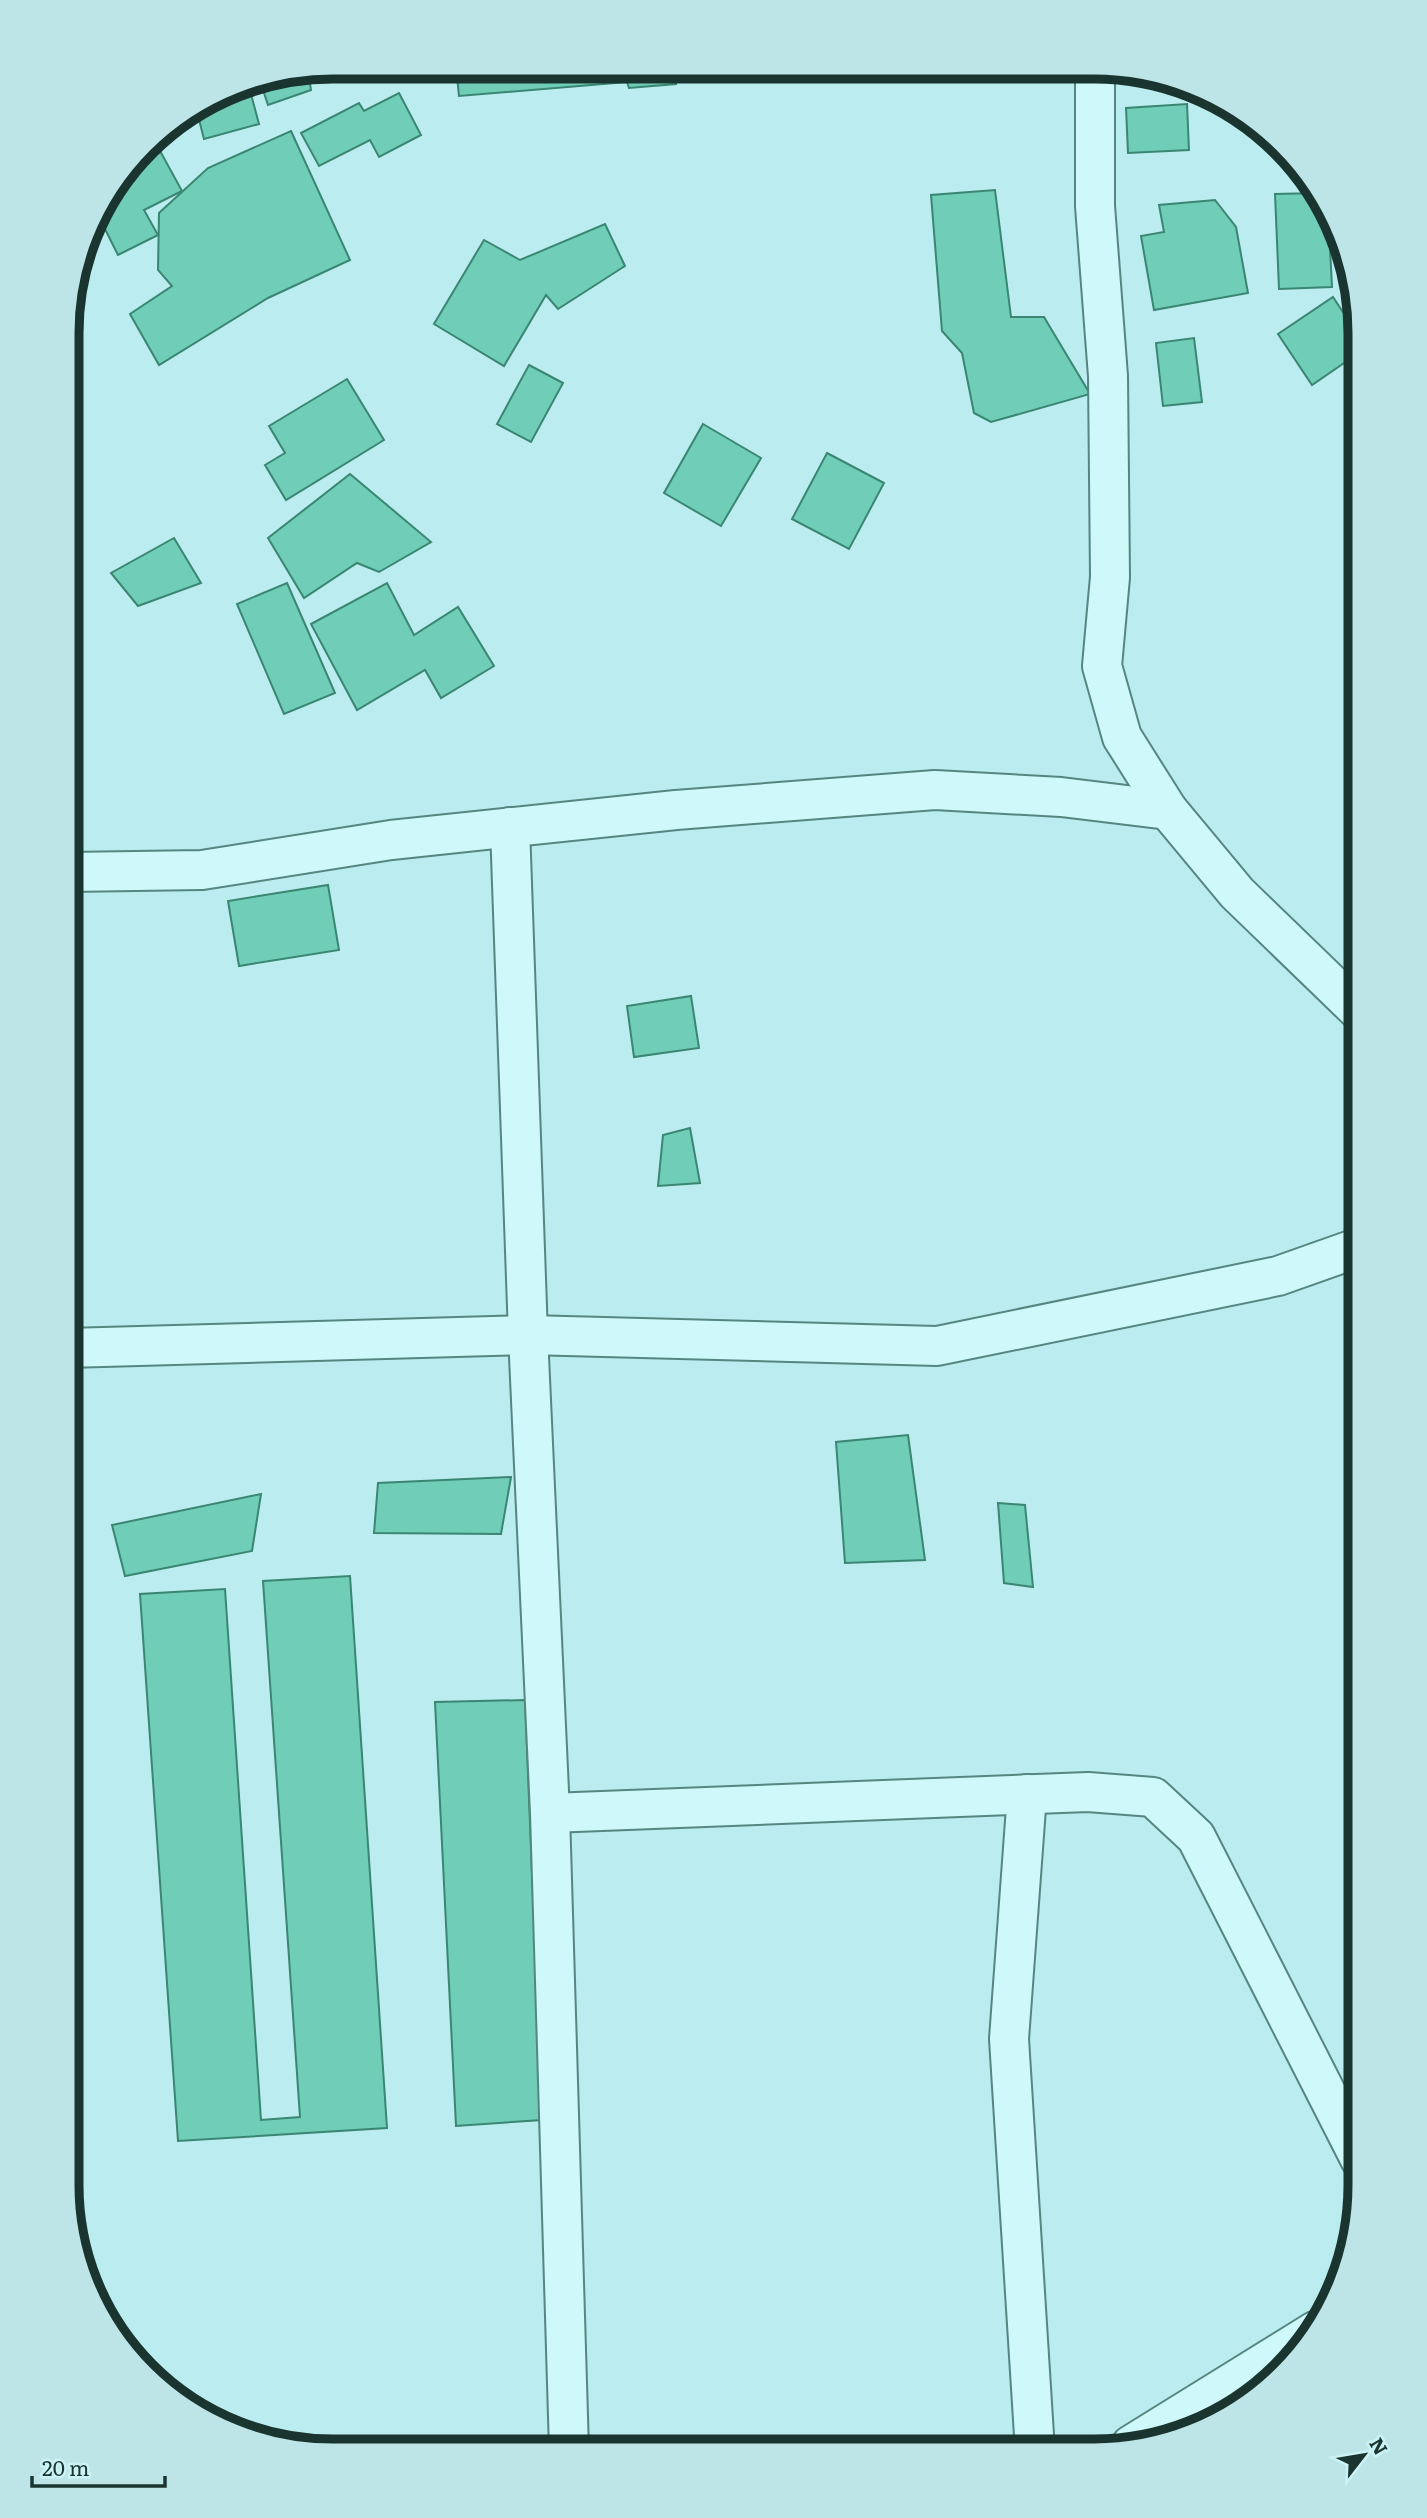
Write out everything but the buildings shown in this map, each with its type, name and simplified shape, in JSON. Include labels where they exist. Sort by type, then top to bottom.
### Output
[{"type":"street","points":[[1095,79],[1095,206],[1108,403],[1110,577],[1102,666],[1122,737],[1168,810],[1237,893],[1348,1000]]},
{"type":"street","points":[[79,872],[202,870],[391,840],[510,827],[676,810],[935,790],[1061,797],[1168,810]]},
{"type":"street","points":[[510,827],[528,1335],[550,1813],[569,2439]]},
{"type":"street","points":[[79,1348],[528,1335],[937,1346],[1278,1276],[1348,1251]]},
{"type":"street","points":[[550,1813],[1088,1792],[1153,1797],[1196,1837],[1348,2135]]},
{"type":"street","points":[[1027,1794],[1009,2039],[1033,2439]]},
{"type":"street","points":[[1151,2433],[1291,2346]]}]
